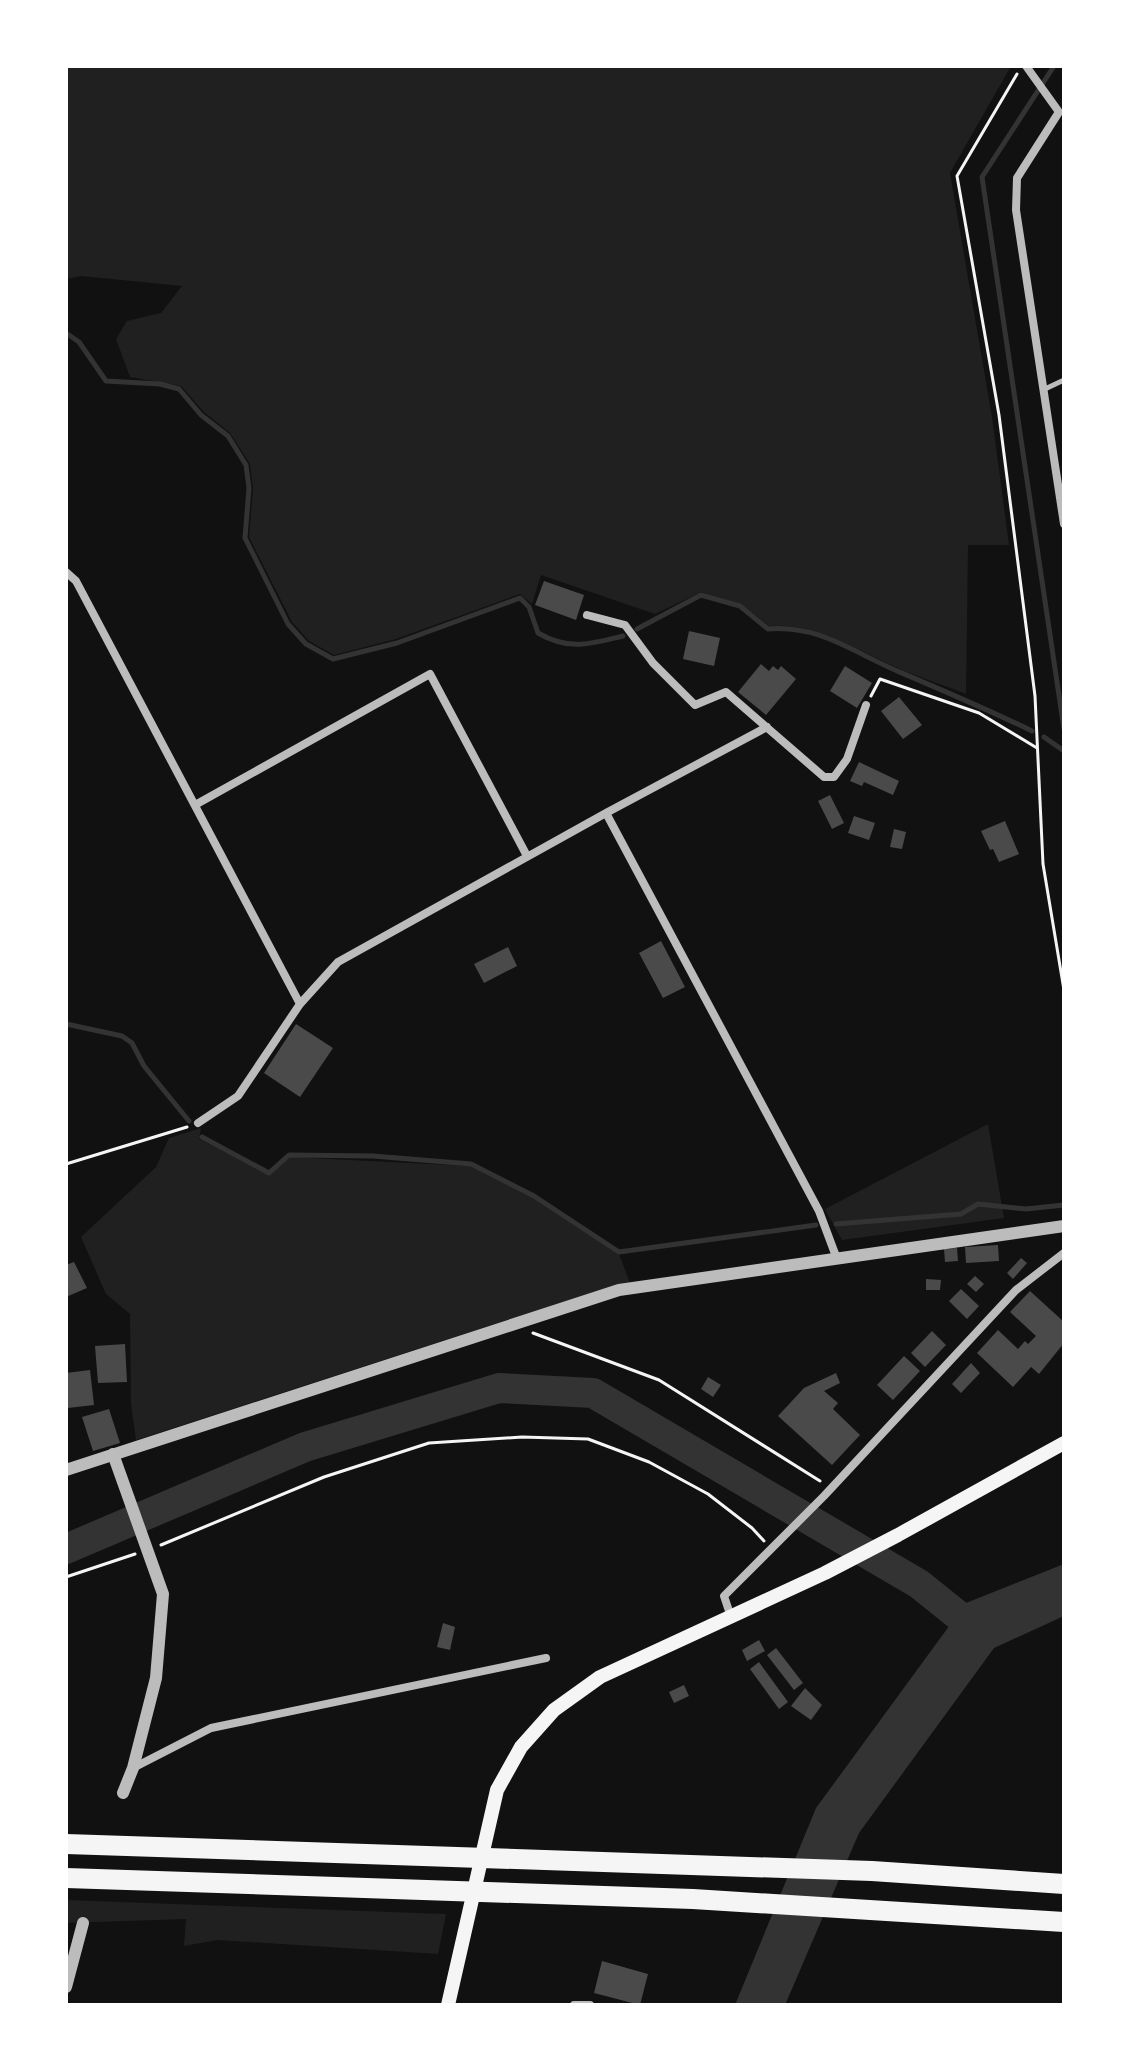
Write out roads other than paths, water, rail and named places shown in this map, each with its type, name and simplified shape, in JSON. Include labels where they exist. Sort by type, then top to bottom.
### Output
[{"type":"highway","points":[[66,1844],[872,1871],[1064,1884]]},
{"type":"highway","points":[[66,1878],[693,1899],[1064,1922]]},
{"type":"main road","points":[[448,2005],[497,1790],[521,1747],[554,1710],[600,1677],[825,1573],[1064,1443]]},
{"type":"street","points":[[1026,68],[1059,107],[1017,178],[1016,210],[1064,524]]},
{"type":"street","points":[[66,572],[76,581],[300,1004]]},
{"type":"street","points":[[587,615],[625,625],[653,663],[695,705],[726,692],[824,777],[834,777],[847,759],[866,705]]},
{"type":"street","points":[[195,805],[430,674],[527,856]]},
{"type":"street","points":[[198,1123],[238,1096],[300,1004],[338,962],[767,727]]},
{"type":"street","points":[[606,813],[819,1211],[837,1259]]},
{"type":"street","points":[[66,1470],[619,1290],[1064,1226]]},
{"type":"street","points":[[731,1618],[724,1596],[824,1496],[1016,1290],[1064,1253]]},
{"type":"street","points":[[113,1454],[163,1594],[156,1678],[133,1768],[123,1793]]},
{"type":"street","points":[[133,1768],[211,1728],[546,1658]]},
{"type":"street","points":[[66,1987],[83,1923]]},
{"type":"street","points":[[574,2005],[590,2005]]},
{"type":"lane","points":[[1045,389],[1064,380]]},
{"type":"waterway","points":[[1054,66],[982,177],[1064,729]]},
{"type":"waterway","points":[[66,333],[79,342],[106,381],[160,384],[179,389],[201,415],[228,436],[246,465],[249,488],[245,538],[288,624],[306,644],[333,659],[397,643],[520,598],[529,607],[538,633],[549,639],[580,644],[623,636]]},
{"type":"waterway","points":[[637,629],[701,595],[740,606],[768,629],[803,631],[834,641],[1032,731]]},
{"type":"waterway","points":[[1044,737],[1064,751]]},
{"type":"waterway","points":[[66,1024],[122,1036],[132,1043],[144,1066],[189,1121]]},
{"type":"waterway","points":[[202,1137],[269,1173],[289,1155],[373,1156],[471,1164],[534,1196],[619,1252],[816,1225]]},
{"type":"waterway","points":[[836,1224],[961,1214],[978,1204],[1026,1209],[1064,1205]]},
{"type":"waterway","points":[[66,1549],[305,1447],[499,1388],[593,1393],[919,1584],[980,1633]]}]
